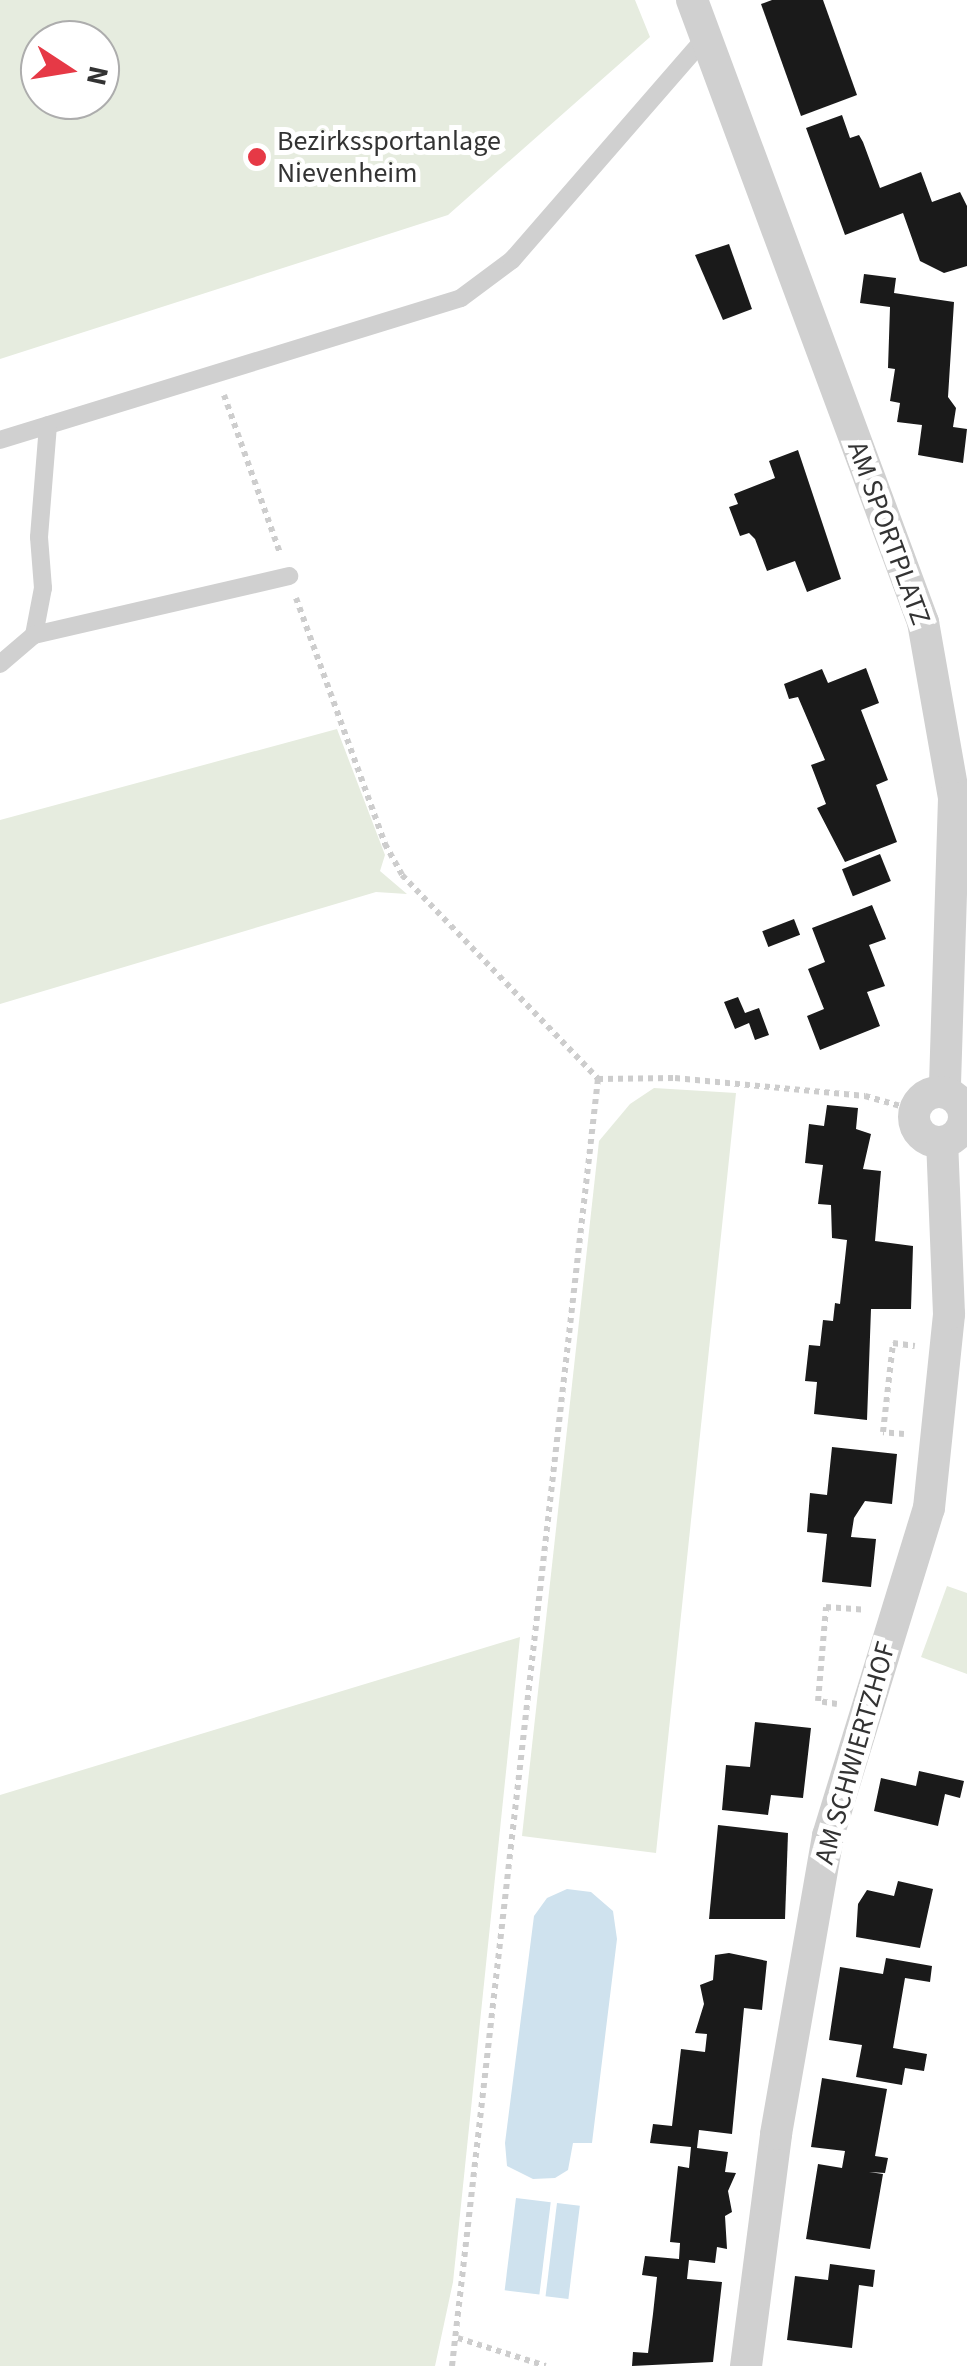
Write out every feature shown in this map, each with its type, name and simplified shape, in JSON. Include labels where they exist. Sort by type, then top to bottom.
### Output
[{"type":"street","name":"AM SPORTPLATZ","points":[[692,0],[922,622],[954,798],[945,1092]]},
{"type":"street","points":[[945,1092],[964,1109],[958,1129],[923,1137],[914,1110],[926,1095],[945,1092]]},
{"type":"street","name":"AM SCHWIERTZHOF","points":[[746,2366],[800,1986],[828,1836],[863,1707],[926,1522],[939,1439],[958,1129]]},
{"type":"lane","points":[[0,440],[461,298],[512,260],[706,37]]},
{"type":"lane","points":[[34,635],[43,588],[39,537],[48,425]]},
{"type":"lane","points":[[0,664],[34,635],[288,576]]},
{"type":"path","points":[[216,374],[402,875],[598,1078],[676,1078],[846,1094],[914,1110]]},
{"type":"path","points":[[452,2366],[598,1078]]},
{"type":"path","points":[[939,1439],[883,1432],[893,1343],[946,1350]]},
{"type":"path","points":[[863,1707],[818,1701],[826,1607],[896,1613]]},
{"type":"path","points":[[458,2338],[546,2366]]},
{"type":"shaded area","name":"Bezirkssportanlage Nievenheim","points":[[0,0],[635,0],[650,37],[448,215],[0,359]]},
{"type":"shaded area","points":[[337,729],[385,855],[380,871],[407,894],[376,892],[0,1004],[0,820]]},
{"type":"shaded area","points":[[654,1088],[736,1093],[656,1853],[522,1836],[599,1141],[630,1104]]},
{"type":"shaded area","points":[[947,1586],[967,1593],[967,1674],[921,1657]]},
{"type":"shaded area","points":[[520,1637],[453,2282],[435,2366],[0,2366],[0,1795]]},
{"type":"water","points":[[567,1889],[591,1892],[613,1911],[617,1939],[592,2143],[573,2143],[568,2170],[555,2178],[533,2179],[507,2166],[505,2143],[534,1916],[547,1898]]},
{"type":"water","points":[[516,2198],[551,2202],[539,2295],[505,2290]]},
{"type":"water","points":[[557,2203],[580,2206],[568,2299],[546,2296]]},
{"type":"building","points":[[772,0],[823,0],[857,95],[801,116],[761,4]]},
{"type":"building","points":[[842,115],[850,138],[859,135],[863,142],[880,188],[921,172],[932,202],[960,192],[967,206],[967,266],[944,273],[920,261],[903,213],[845,235],[806,128]]},
{"type":"building","points":[[729,244],[752,309],[723,320],[695,255]]},
{"type":"building","points":[[864,274],[896,278],[894,293],[954,302],[948,397],[956,408],[953,427],[967,429],[963,463],[918,455],[922,425],[897,422],[900,403],[890,401],[895,369],[888,368],[890,307],[860,303]]},
{"type":"building","points":[[798,450],[841,579],[807,592],[795,561],[767,571],[755,539],[749,533],[740,536],[729,507],[738,504],[734,494],[775,478],[769,461]]},
{"type":"building","points":[[866,668],[879,703],[861,710],[888,780],[876,785],[897,842],[845,862],[817,808],[826,804],[811,765],[825,760],[798,697],[789,699],[784,684],[822,669],[828,683]]},
{"type":"building","points":[[880,854],[891,881],[853,896],[842,869]]},
{"type":"building","points":[[872,905],[886,939],[869,945],[885,986],[867,992],[880,1026],[820,1050],[807,1016],[824,1009],[808,969],[825,962],[812,928]]},
{"type":"building","points":[[794,919],[800,935],[768,947],[762,931]]},
{"type":"building","points":[[738,997],[745,1013],[759,1008],[769,1035],[755,1040],[749,1023],[735,1029],[724,1002]]},
{"type":"building","points":[[827,1105],[858,1108],[856,1129],[871,1134],[863,1169],[881,1171],[875,1241],[913,1246],[911,1309],[871,1309],[867,1420],[814,1414],[817,1382],[805,1381],[809,1345],[820,1346],[823,1320],[833,1321],[835,1303],[840,1304],[847,1240],[832,1238],[831,1205],[818,1204],[823,1165],[805,1163],[809,1124],[824,1126]]},
{"type":"building","points":[[832,1447],[897,1454],[892,1504],[865,1501],[854,1518],[851,1537],[876,1539],[871,1587],[822,1582],[827,1534],[807,1532],[810,1493],[827,1495]]},
{"type":"building","points":[[755,1722],[811,1728],[803,1798],[771,1795],[768,1815],[722,1810],[726,1765],[750,1767]]},
{"type":"building","points":[[919,1771],[964,1781],[960,1798],[945,1794],[938,1826],[874,1811],[881,1778],[916,1786]]},
{"type":"building","points":[[718,1825],[788,1833],[785,1919],[709,1919]]},
{"type":"building","points":[[898,1881],[933,1889],[920,1948],[856,1937],[858,1904],[867,1890],[894,1896]]},
{"type":"building","points":[[729,1953],[767,1961],[762,2010],[744,2008],[732,2134],[699,2130],[697,2148],[728,2152],[725,2172],[736,2173],[728,2191],[732,2212],[725,2216],[727,2249],[717,2247],[715,2263],[689,2260],[687,2279],[722,2282],[713,2362],[632,2366],[633,2352],[648,2353],[653,2314],[657,2277],[642,2275],[645,2256],[679,2259],[680,2243],[670,2242],[678,2166],[689,2168],[691,2147],[650,2143],[653,2124],[672,2126],[681,2049],[705,2052],[707,2034],[695,2033],[704,2004],[700,1985],[713,1980],[715,1955]]},
{"type":"building","points":[[886,1958],[932,1966],[930,1982],[905,1978],[893,2048],[927,2054],[924,2071],[905,2068],[902,2085],[856,2077],[862,2045],[829,2040],[840,1967],[883,1974]]},
{"type":"building","points":[[822,2078],[887,2089],[875,2156],[888,2158],[885,2173],[869,2172],[883,2174],[870,2249],[806,2239],[818,2164],[842,2168],[845,2151],[811,2147]]},
{"type":"building","points":[[830,2264],[875,2270],[873,2287],[859,2285],[852,2348],[787,2340],[795,2276],[828,2280]]},
{"type":"place","name":"Bezirkssportanlage Nievenheim","points":[[257,157]]}]
